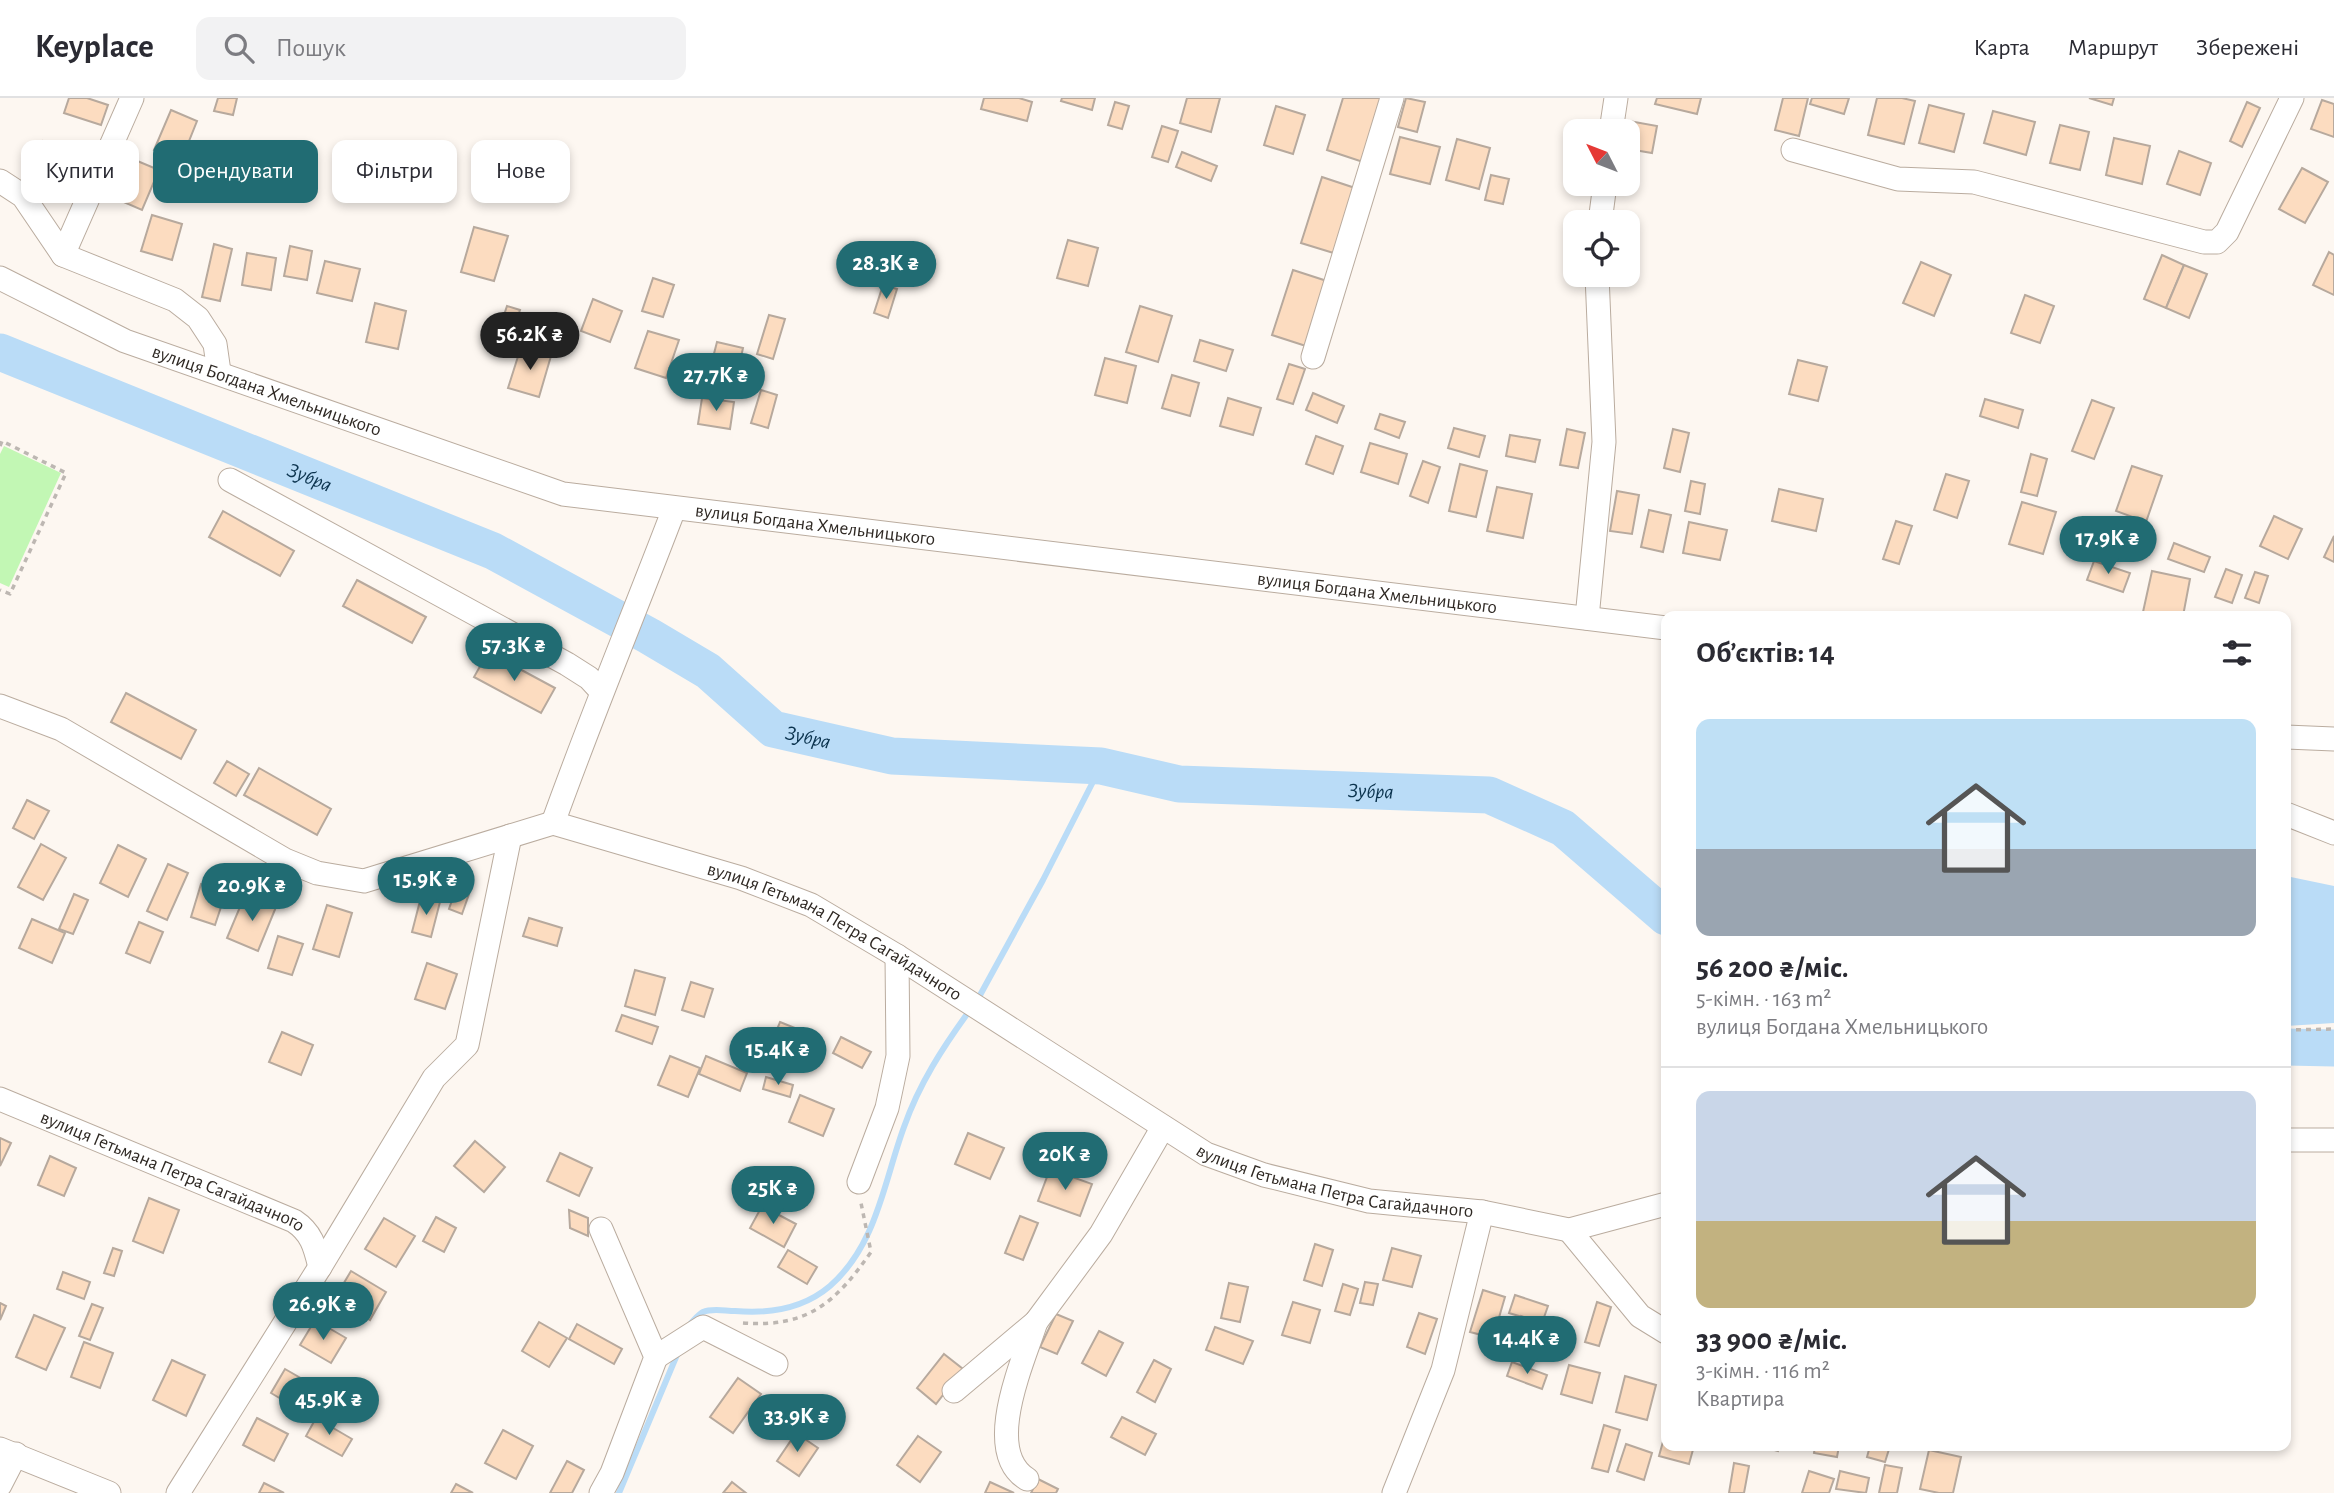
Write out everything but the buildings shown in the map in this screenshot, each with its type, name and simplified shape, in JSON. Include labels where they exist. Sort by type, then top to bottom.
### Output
[{"type":"street","points":[[63,255],[132,98]]},
{"type":"street","points":[[1313,357],[1392,98]]},
{"type":"street","points":[[1613,119],[1616,98]]},
{"type":"street","points":[[1793,150],[1898,179],[1974,181],[2204,242],[2217,242],[2227,232],[2292,98]]},
{"type":"street","points":[[0,181],[23,196],[63,255],[175,300],[198,318],[215,344],[219,372]]},
{"type":"street","name":"вулиця Богдана Хмельницького","points":[[0,278],[125,341],[563,494],[1661,627]]},
{"type":"street","points":[[1587,618],[1604,442],[1598,287]]},
{"type":"street","points":[[230,480],[567,664],[589,678],[601,691]]},
{"type":"street","points":[[0,706],[61,729],[285,860],[317,873],[364,881],[553,823],[601,691],[621,648],[674,509]]},
{"type":"street","points":[[2291,737],[2334,739]]},
{"type":"street","points":[[2291,816],[2334,833]]},
{"type":"street","name":"вулиця Гетьмана Петра Сагайдачного","points":[[553,823],[741,878],[811,905],[897,956],[1206,1154],[1264,1175],[1369,1201],[1482,1212],[1569,1230],[1661,1205]]},
{"type":"street","points":[[178,1493],[320,1267],[434,1078],[467,1045],[510,836]]},
{"type":"street","points":[[859,1182],[887,1108],[898,1056],[897,956]]},
{"type":"street","name":"вулиця Гетьмана Петра Сагайдачного","points":[[0,1099],[294,1221],[305,1228],[314,1242],[320,1267]]},
{"type":"street","points":[[954,1391],[1036,1322],[1101,1234],[1163,1127]]},
{"type":"street","points":[[2291,1140],[2334,1140]]},
{"type":"street","points":[[1394,1493],[1443,1370],[1482,1212]]},
{"type":"street","points":[[601,1228],[656,1357]]},
{"type":"street","points":[[1569,1230],[1640,1316],[1661,1329]]},
{"type":"street","points":[[1027,1479],[1018,1474],[1010,1461],[1006,1435],[1011,1398],[1036,1322]]},
{"type":"street","points":[[601,1493],[612,1473],[656,1357],[703,1327],[776,1364]]},
{"type":"street","points":[[0,1485],[8,1451],[80,1487],[109,1493]]},
{"type":"path","points":[[0,446],[2,441],[66,473],[10,594],[0,590]]},
{"type":"path","points":[[2291,1030],[2334,1029]]},
{"type":"path","points":[[703,1327],[736,1322],[764,1324],[793,1318],[823,1307],[850,1283],[871,1252],[859,1182]]},
{"type":"green space","points":[[4,446],[61,473],[9,587],[0,583],[0,454]]},
{"type":"water","points":[[2291,877],[2334,886],[2334,1023],[2291,1026]]},
{"type":"waterway","name":"Зубра","points":[[0,352],[493,551],[708,671],[773,729],[892,756],[1101,766],[1179,784],[1489,795],[1563,828],[1661,913]]},
{"type":"waterway","points":[[979,997],[1101,766]]},
{"type":"waterway","points":[[691,1323],[707,1311],[760,1312],[797,1305],[820,1294],[846,1270],[869,1232],[904,1127],[924,1081],[970,1010]]},
{"type":"waterway","name":"Зубра","points":[[2291,1047],[2334,1048]]},
{"type":"waterway","points":[[619,1493],[679,1350]]}]
